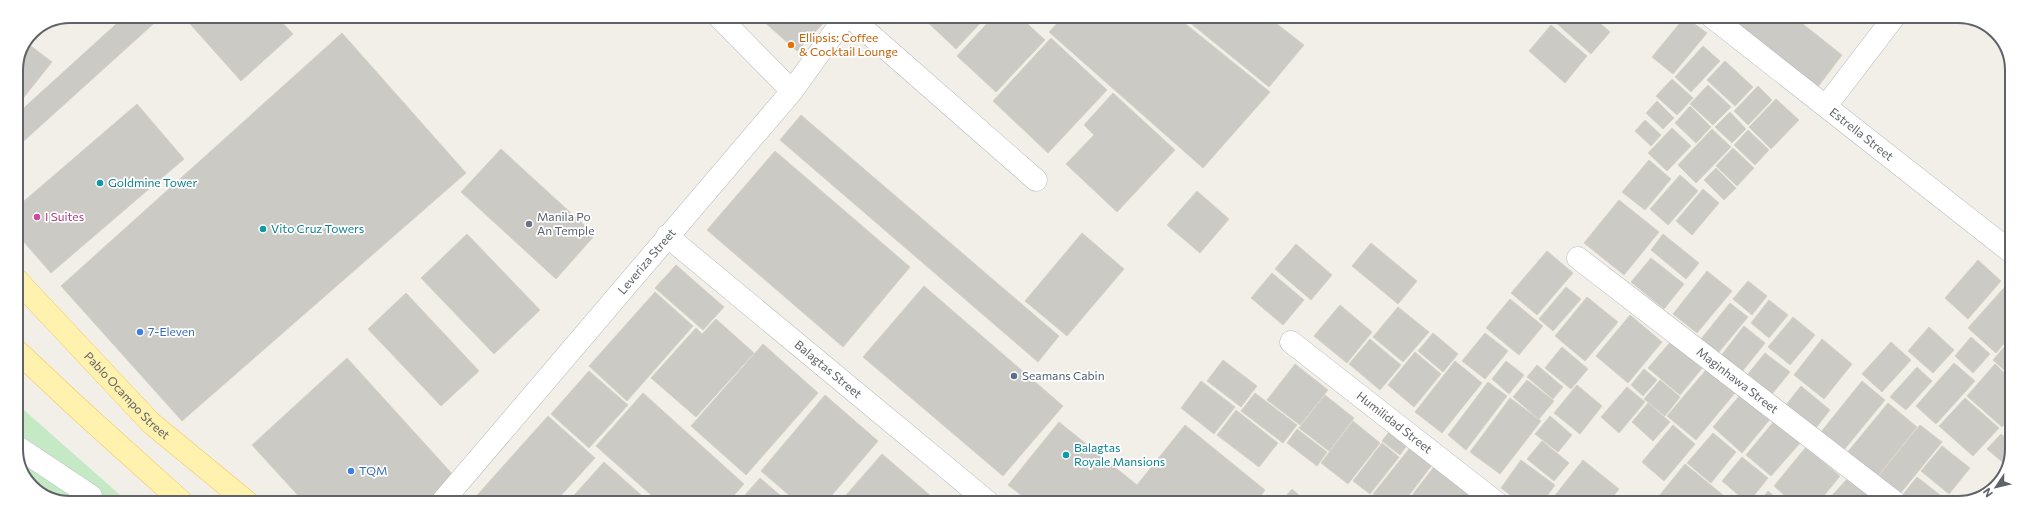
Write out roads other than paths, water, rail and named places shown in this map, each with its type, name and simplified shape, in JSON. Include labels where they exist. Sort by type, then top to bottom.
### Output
[{"type":"main road","name":"Pablo Ocampo Street","points":[[23,287],[150,423],[240,496]]},
{"type":"main road","points":[[23,356],[175,496]]},
{"type":"street","points":[[725,23],[792,92]]},
{"type":"street","name":"Leveriza Street","points":[[447,496],[792,92],[842,23]]},
{"type":"street","points":[[855,23],[1036,180]]},
{"type":"street","name":"Estrella Street","points":[[1720,23],[2005,247]]},
{"type":"street","points":[[1826,106],[1889,23]]},
{"type":"street","name":"Balagtas Street","points":[[668,236],[981,496]]},
{"type":"street","name":"Maginhawa Street","points":[[1578,258],[1887,496]]},
{"type":"street","name":"Humilidad Street","points":[[1292,342],[1488,496]]},
{"type":"street","points":[[23,451],[91,496]]},
{"type":"place","name":"Ellipsis: Coffee & Cocktail Lounge","points":[[791,45]]},
{"type":"place","name":"Goldmine Tower","points":[[100,183]]},
{"type":"place","name":"I Suites","points":[[37,217]]},
{"type":"place","name":"Manila Po An Temple","points":[[529,224]]},
{"type":"place","name":"Vito Cruz Towers","points":[[263,229]]},
{"type":"place","name":"7-Eleven","points":[[140,332]]},
{"type":"place","name":"Seamans Cabin","points":[[1014,376]]},
{"type":"place","name":"Balagtas Royale Mansions","points":[[1066,455]]},
{"type":"place","name":"TQM","points":[[351,471]]}]
